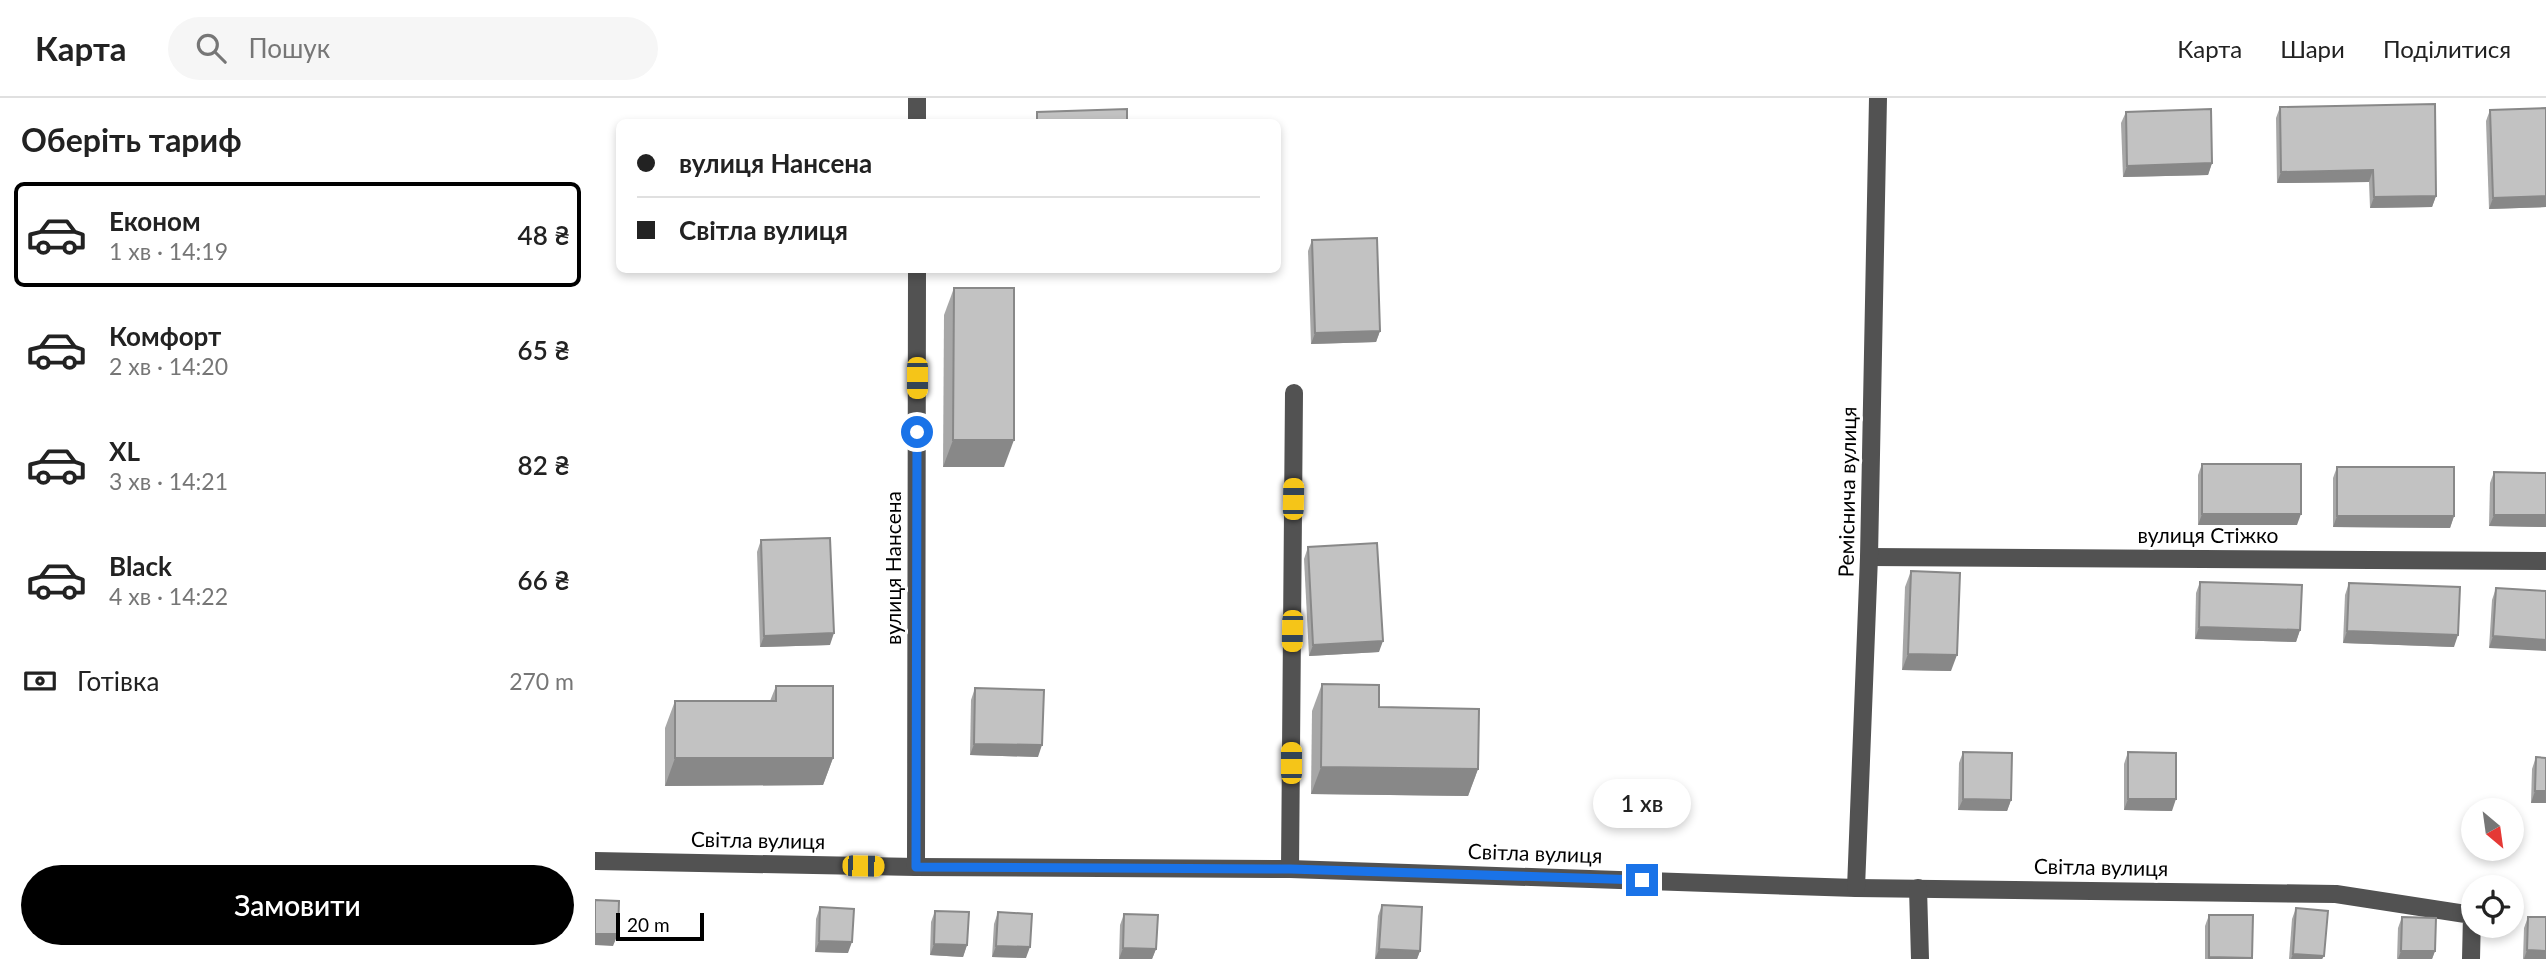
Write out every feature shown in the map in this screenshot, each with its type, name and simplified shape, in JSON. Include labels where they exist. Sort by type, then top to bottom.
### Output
[{"type":"street","points":[[917,98],[917,119]]},
{"type":"street","name":"Реміснича вулиця","points":[[1856,888],[1869,557],[1878,98]]},
{"type":"street","name":"вулиця Нансена","points":[[916,867],[917,273]]},
{"type":"street","points":[[1290,869],[1294,393]]},
{"type":"street","name":"вулиця Стіжко","points":[[1869,557],[2546,561]]},
{"type":"street","name":"Світла вулиця","points":[[595,861],[916,867],[1290,869],[1856,888],[2336,894],[2461,913]]},
{"type":"street","points":[[1918,888],[1920,959]]},
{"type":"street","points":[[2472,938],[2472,959]]},
{"type":"building","points":[[2435,104],[2436,196],[2374,197],[2373,170],[2281,172],[2280,107]]},
{"type":"building","points":[[2546,108],[2546,196],[2493,198],[2490,110]]},
{"type":"building","points":[[1127,109],[1127,119],[1037,119],[1037,112]]},
{"type":"building","points":[[2211,109],[2212,163],[2127,166],[2126,112]]},
{"type":"building","points":[[1377,238],[1380,331],[1315,333],[1312,240]]},
{"type":"building","points":[[954,288],[1014,288],[1014,440],[953,440]]},
{"type":"building","points":[[2202,464],[2301,464],[2301,514],[2202,514]]},
{"type":"building","points":[[2337,467],[2454,467],[2454,516],[2337,516]]},
{"type":"building","points":[[2494,472],[2546,473],[2546,515],[2494,515]]},
{"type":"building","points":[[830,538],[834,633],[764,636],[761,540]]},
{"type":"building","points":[[1377,543],[1383,641],[1313,645],[1308,547]]},
{"type":"building","points":[[1911,571],[1960,573],[1957,655],[1908,654]]},
{"type":"building","points":[[2200,582],[2302,585],[2300,630],[2199,627]]},
{"type":"building","points":[[2349,583],[2460,587],[2458,635],[2347,631]]},
{"type":"building","points":[[2496,588],[2546,591],[2546,640],[2493,636]]},
{"type":"building","points":[[1322,684],[1379,685],[1379,707],[1479,709],[1478,769],[1321,767]]},
{"type":"building","points":[[776,686],[833,686],[833,758],[675,758],[675,701],[776,701]]},
{"type":"building","points":[[975,688],[1044,690],[1042,745],[974,744]]},
{"type":"building","points":[[1963,752],[2012,753],[2011,800],[1963,799]]},
{"type":"building","points":[[2128,752],[2176,753],[2176,799],[2128,799]]},
{"type":"building","points":[[2536,757],[2546,758],[2546,791],[2535,791]]},
{"type":"building","points":[[595,900],[619,901],[618,934],[595,934]]},
{"type":"building","points":[[1382,905],[1422,907],[1420,951],[1379,949]]},
{"type":"building","points":[[820,907],[854,909],[852,942],[819,941]]},
{"type":"building","points":[[2296,908],[2328,911],[2324,956],[2293,954]]},
{"type":"building","points":[[935,911],[969,912],[967,945],[934,944]]},
{"type":"building","points":[[998,912],[1032,914],[1030,947],[996,946]]},
{"type":"building","points":[[1124,914],[1158,915],[1156,949],[1123,948]]},
{"type":"building","points":[[2209,915],[2253,915],[2252,958],[2209,957]]},
{"type":"building","points":[[2402,917],[2436,918],[2435,951],[2401,951]]},
{"type":"building","points":[[2528,917],[2546,917],[2546,951],[2527,950]]},
{"type":"route","points":[[917,432],[916,867],[1290,869],[1642,880]]}]
